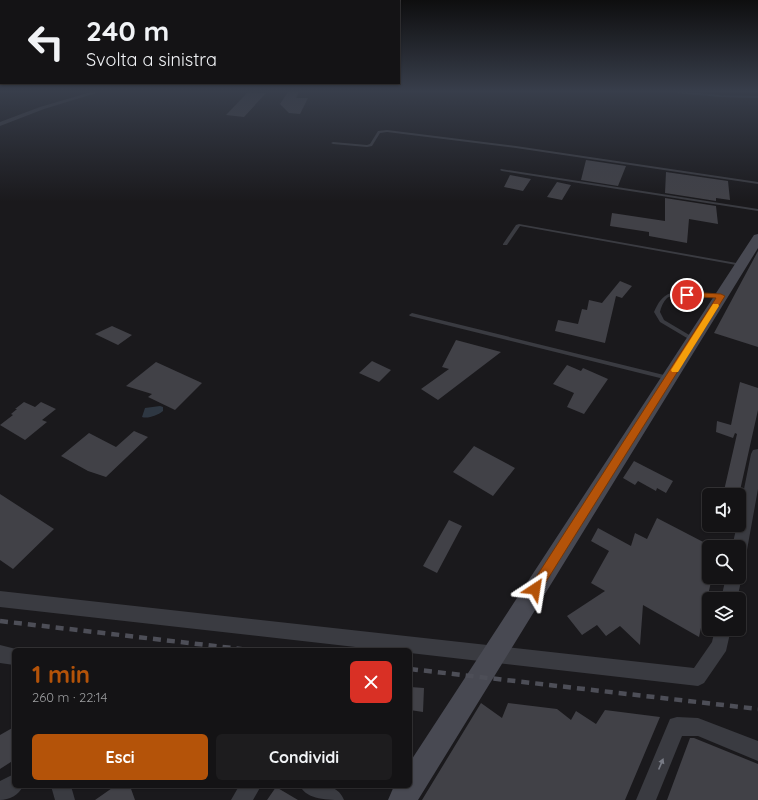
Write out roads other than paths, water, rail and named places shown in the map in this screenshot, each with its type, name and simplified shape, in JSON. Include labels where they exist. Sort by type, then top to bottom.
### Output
[{"type":"street","points":[[412,784],[758,238]]},
{"type":"street","points":[[741,540],[758,454]]},
{"type":"street","points":[[0,599],[698,677],[720,645],[722,636]]},
{"type":"street","points":[[0,654],[12,656]]},
{"type":"street","points":[[646,800],[677,726],[698,727],[758,751]]},
{"type":"street","points":[[0,793],[12,785]]},
{"type":"street","points":[[62,788],[65,800]]},
{"type":"street","points":[[242,800],[251,788]]},
{"type":"street","points":[[313,788],[334,800]]},
{"type":"street","points":[[402,800],[410,788]]},
{"type":"lane","points":[[333,143],[367,146],[371,145],[379,132],[387,131],[758,183]]},
{"type":"lane","points":[[502,170],[758,210]]},
{"type":"lane","points":[[505,244],[517,226],[520,225],[742,264]]},
{"type":"lane","points":[[694,340],[662,321],[657,312],[661,303],[667,296],[678,294],[721,296]]},
{"type":"lane","points":[[412,316],[670,379]]},
{"type":"water","points":[[163,407],[163,411],[150,417],[142,417],[145,408]]},
{"type":"railway","points":[[0,621],[232,648]]},
{"type":"railway","points":[[412,669],[758,709]]}]
